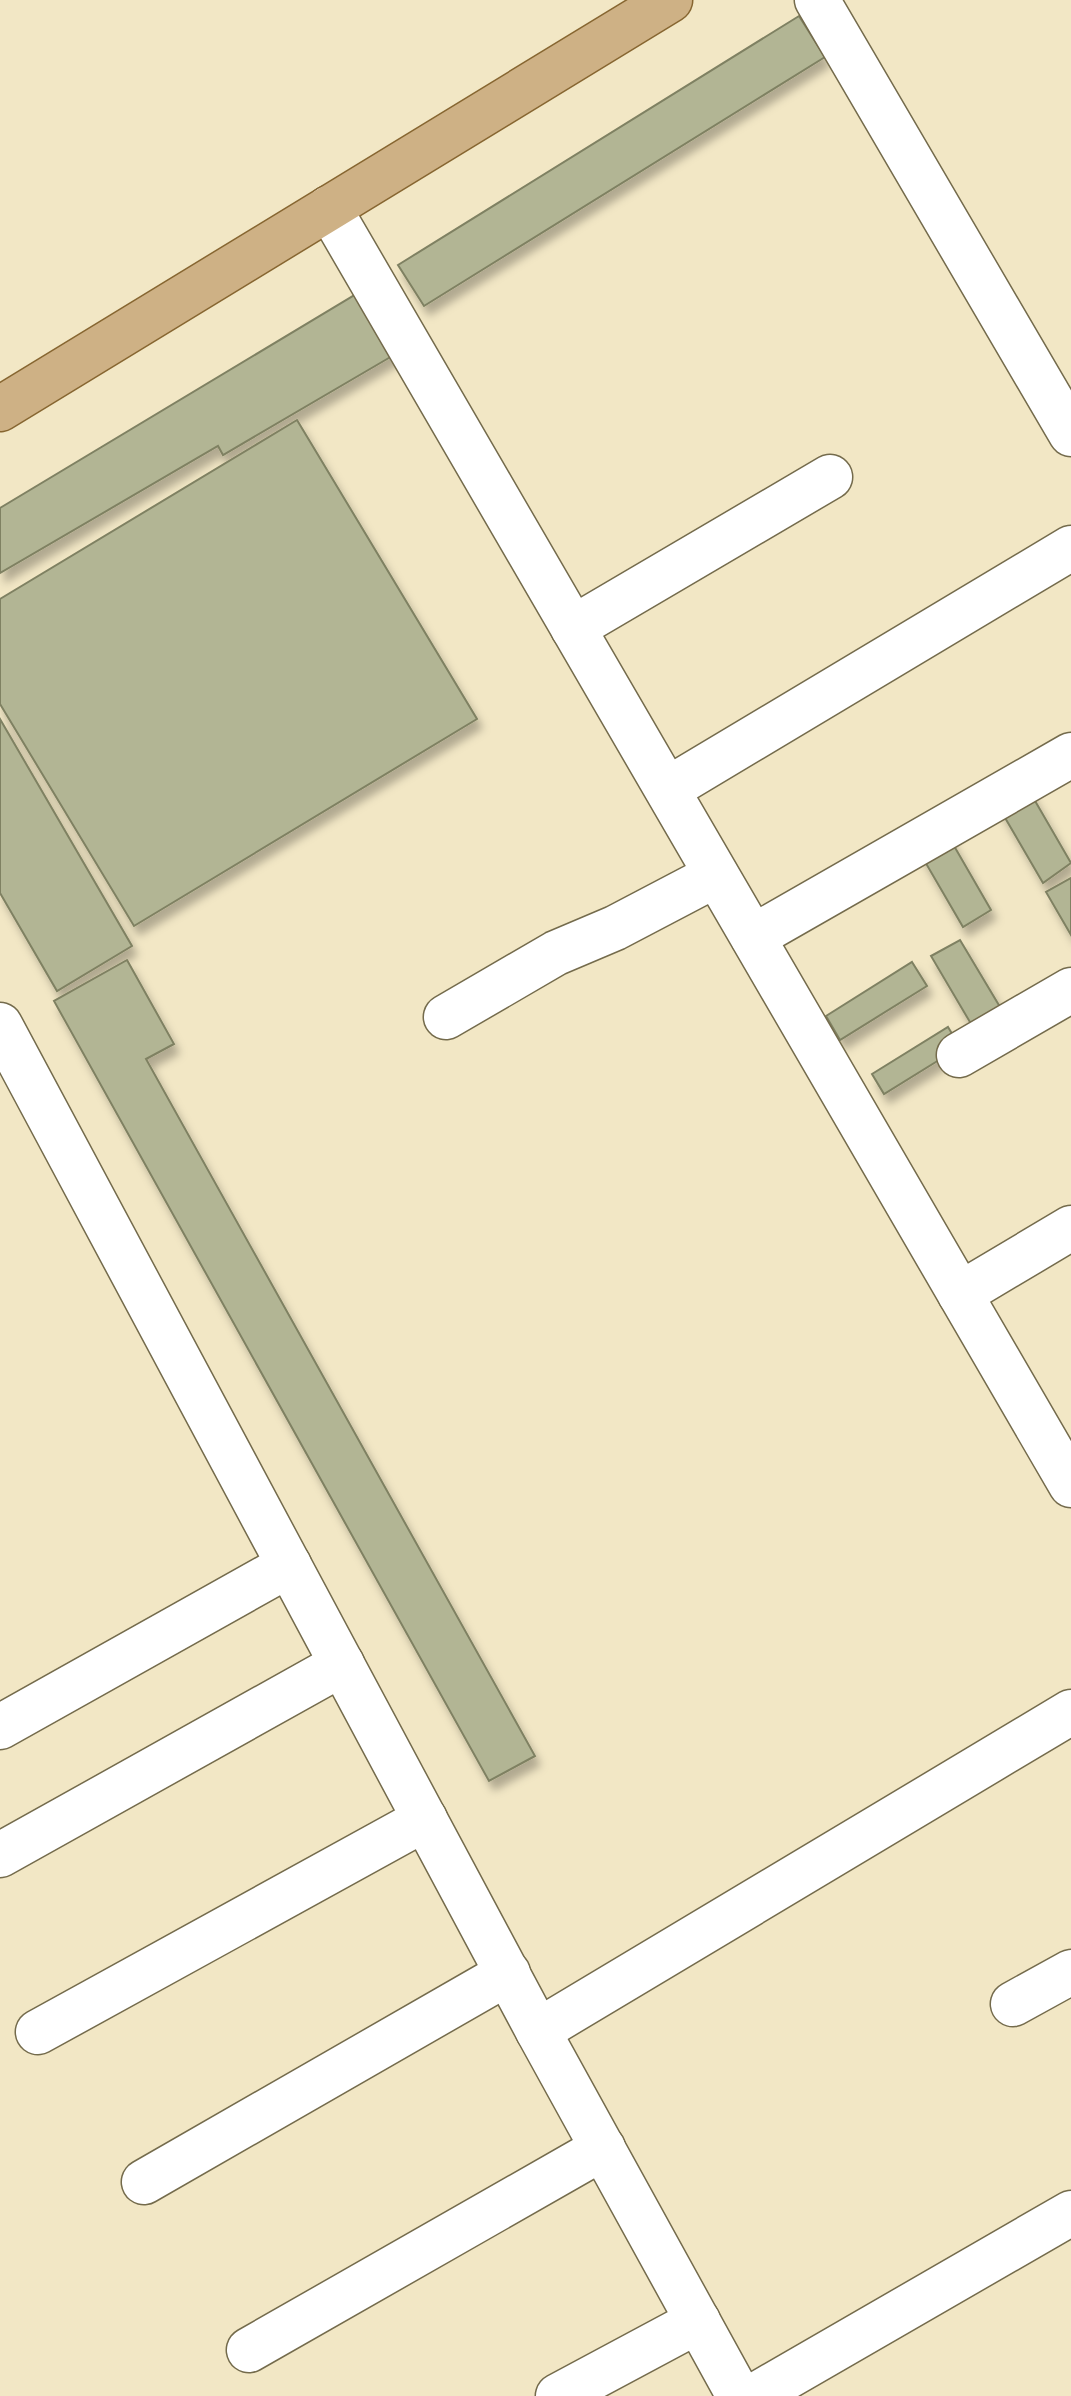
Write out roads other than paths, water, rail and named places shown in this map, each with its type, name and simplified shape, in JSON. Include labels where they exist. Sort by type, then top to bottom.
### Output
[{"type":"main road","points":[[0,409],[670,0]]},
{"type":"street","points":[[817,0],[1071,434]]},
{"type":"street","points":[[329,208],[960,1294],[1069,1475]]},
{"type":"street","points":[[573,628],[830,477]]},
{"type":"street","points":[[668,789],[1071,548]]},
{"type":"street","points":[[753,937],[1071,755]]},
{"type":"street","points":[[446,1017],[556,953],[615,928],[716,875]]},
{"type":"street","points":[[959,1055],[1071,990]]},
{"type":"street","points":[[0,1025],[538,2031],[739,2396]]},
{"type":"street","points":[[960,1294],[1071,1228]]},
{"type":"street","points":[[0,1727],[289,1565]]},
{"type":"street","points":[[0,1855],[342,1664]]},
{"type":"street","points":[[538,2031],[1071,1712]]},
{"type":"street","points":[[38,2032],[425,1819]]},
{"type":"street","points":[[1013,2004],[1071,1972]]},
{"type":"street","points":[[144,2182],[508,1973]]},
{"type":"street","points":[[249,2350],[603,2148]]},
{"type":"street","points":[[754,2396],[1071,2213]]},
{"type":"street","points":[[558,2396],[698,2321]]}]
